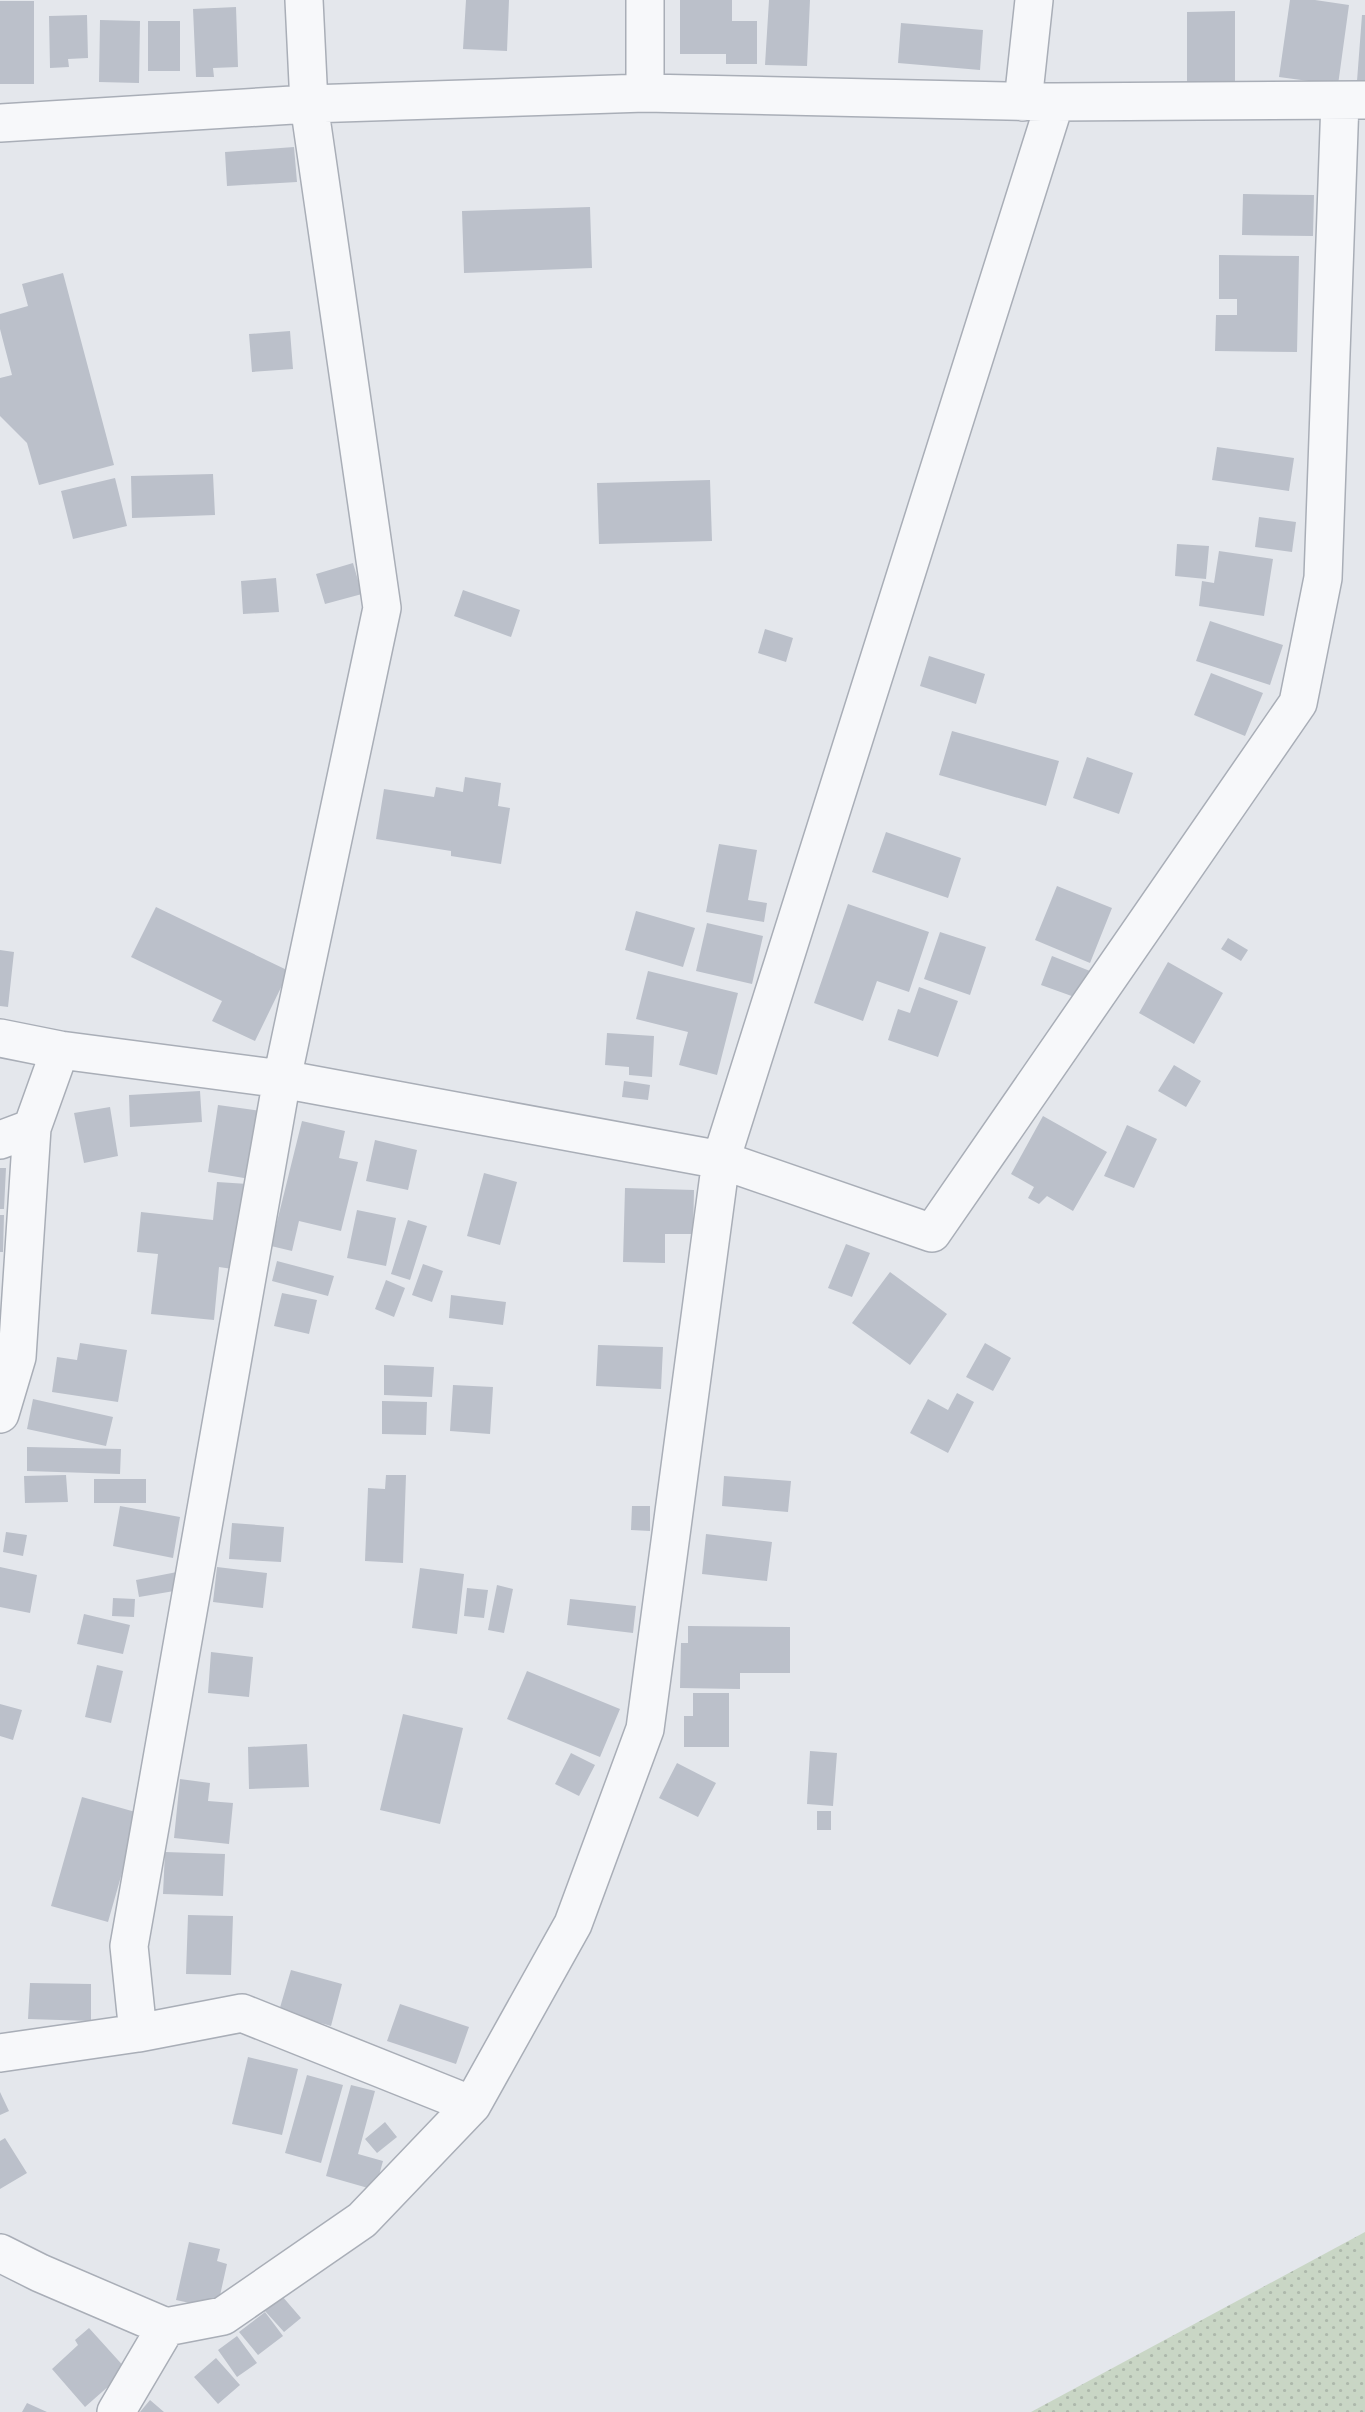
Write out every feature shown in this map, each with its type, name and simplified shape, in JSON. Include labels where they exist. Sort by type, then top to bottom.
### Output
[{"type":"street","points":[[138,2033],[129,1946],[282,1079],[382,608],[309,104],[304,0]]},
{"type":"street","points":[[645,0],[645,93]]},
{"type":"street","points":[[0,2253],[166,2327],[223,2316],[362,2220],[472,2105],[573,1924],[645,1729],[720,1160],[1039,102],[1034,0]]},
{"type":"street","points":[[0,123],[309,104],[645,93],[1039,102],[1353,101],[1323,578],[1298,703],[932,1233],[720,1160],[282,1079],[60,1050],[0,1038]]},
{"type":"street","points":[[0,1414],[17,1357],[16,1134],[60,1050]]},
{"type":"street","points":[[0,2053],[138,2033],[242,2012],[472,2105]]},
{"type":"street","points":[[116,2412],[166,2327]]},
{"type":"green space","points":[[1365,2232],[1365,2412],[1031,2412]]},
{"type":"building","points":[[466,0],[509,0],[507,51],[463,49]]},
{"type":"building","points":[[680,0],[732,0],[732,21],[757,21],[757,64],[726,64],[726,54],[680,54]]},
{"type":"building","points":[[769,0],[810,0],[807,66],[765,65]]},
{"type":"building","points":[[1290,0],[1315,0],[1349,5],[1338,85],[1279,77]]},
{"type":"building","points":[[0,1],[34,1],[34,84],[0,84]]},
{"type":"building","points":[[236,7],[238,67],[213,68],[214,77],[196,77],[193,9]]},
{"type":"building","points":[[1235,11],[1235,83],[1187,83],[1187,12]]},
{"type":"building","points":[[87,15],[88,58],[68,59],[69,67],[50,68],[49,16]]},
{"type":"building","points":[[1362,15],[1365,15],[1365,82],[1357,81]]},
{"type":"building","points":[[100,20],[140,21],[139,83],[99,82]]},
{"type":"building","points":[[148,21],[180,21],[180,71],[148,71]]},
{"type":"building","points":[[901,23],[983,30],[980,70],[898,63]]},
{"type":"building","points":[[294,147],[297,182],[227,186],[225,152]]},
{"type":"building","points":[[1243,194],[1314,195],[1313,236],[1242,235]]},
{"type":"building","points":[[590,207],[592,268],[464,273],[462,211]]},
{"type":"building","points":[[1219,255],[1299,256],[1297,352],[1215,351],[1216,315],[1237,315],[1237,299],[1219,299]]},
{"type":"building","points":[[63,273],[114,465],[39,485],[27,443],[0,416],[0,378],[12,375],[0,329],[0,314],[28,306],[22,284]]},
{"type":"building","points":[[290,331],[293,369],[252,372],[249,334]]},
{"type":"building","points":[[1217,447],[1294,458],[1289,491],[1212,480]]},
{"type":"building","points":[[213,474],[215,515],[132,518],[131,476]]},
{"type":"building","points":[[115,478],[127,526],[73,539],[61,491]]},
{"type":"building","points":[[710,480],[712,541],[599,544],[597,483]]},
{"type":"building","points":[[1259,517],[1296,522],[1292,552],[1255,547]]},
{"type":"building","points":[[1177,544],[1209,546],[1206,579],[1175,576]]},
{"type":"building","points":[[1219,551],[1273,559],[1264,616],[1199,606],[1202,581],[1214,583]]},
{"type":"building","points":[[353,563],[362,594],[325,604],[316,574]]},
{"type":"building","points":[[276,578],[279,612],[243,614],[241,581]]},
{"type":"building","points":[[463,590],[520,610],[511,637],[454,616]]},
{"type":"building","points":[[1210,621],[1283,645],[1270,685],[1196,661]]},
{"type":"building","points":[[765,629],[793,638],[786,662],[758,653]]},
{"type":"building","points":[[929,656],[985,674],[976,704],[920,686]]},
{"type":"building","points":[[1211,673],[1263,693],[1245,736],[1194,715]]},
{"type":"building","points":[[952,731],[1059,761],[1046,806],[939,775]]},
{"type":"building","points":[[1087,757],[1133,773],[1119,814],[1073,798]]},
{"type":"building","points":[[465,777],[501,783],[498,806],[510,808],[501,864],[451,856],[451,851],[376,839],[384,789],[434,797],[436,787],[463,792]]},
{"type":"building","points":[[886,832],[961,858],[948,898],[872,872]]},
{"type":"building","points":[[719,844],[757,850],[748,900],[767,903],[764,922],[706,912]]},
{"type":"building","points":[[1057,886],[1112,908],[1090,963],[1035,940]]},
{"type":"building","points":[[848,904],[929,932],[909,992],[877,981],[863,1021],[814,1003]]},
{"type":"building","points":[[156,907],[289,971],[255,1041],[212,1021],[222,1001],[131,957]]},
{"type":"building","points":[[636,911],[695,928],[683,967],[625,950]]},
{"type":"building","points":[[707,923],[763,936],[752,984],[696,971]]},
{"type":"building","points":[[940,932],[986,947],[970,995],[924,979]]},
{"type":"building","points":[[1228,938],[1248,950],[1241,961],[1221,949]]},
{"type":"building","points":[[0,950],[14,952],[8,1007],[0,1006]]},
{"type":"building","points":[[1052,956],[1090,971],[1080,999],[1041,985]]},
{"type":"building","points":[[1168,962],[1223,993],[1194,1044],[1139,1013]]},
{"type":"building","points":[[648,971],[738,993],[717,1075],[679,1065],[688,1032],[636,1019]]},
{"type":"building","points":[[919,987],[958,1001],[938,1057],[888,1040],[898,1009],[910,1013]]},
{"type":"building","points":[[607,1033],[654,1036],[652,1077],[629,1075],[629,1067],[605,1065]]},
{"type":"building","points":[[1174,1065],[1201,1081],[1186,1107],[1158,1091]]},
{"type":"building","points":[[624,1081],[650,1085],[648,1100],[622,1097]]},
{"type":"building","points":[[200,1091],[202,1122],[130,1127],[129,1095]]},
{"type":"building","points":[[218,1105],[261,1111],[250,1179],[208,1172]]},
{"type":"building","points":[[110,1107],[118,1156],[84,1163],[74,1113]]},
{"type":"building","points":[[1043,1116],[1107,1152],[1073,1211],[1047,1196],[1039,1204],[1028,1198],[1034,1187],[1011,1174]]},
{"type":"building","points":[[302,1121],[345,1131],[339,1158],[358,1162],[341,1231],[299,1221],[292,1251],[271,1246]]},
{"type":"building","points":[[1127,1125],[1157,1139],[1134,1188],[1104,1176]]},
{"type":"building","points":[[375,1140],[417,1150],[408,1190],[366,1181]]},
{"type":"building","points":[[0,1168],[6,1168],[4,1209],[0,1209]]},
{"type":"building","points":[[484,1173],[517,1182],[500,1245],[467,1236]]},
{"type":"building","points":[[217,1182],[248,1184],[239,1270],[219,1267],[214,1320],[151,1314],[158,1254],[137,1252],[141,1212],[213,1220]]},
{"type":"building","points":[[625,1188],[694,1190],[693,1234],[665,1234],[665,1263],[623,1262]]},
{"type":"building","points":[[357,1210],[396,1218],[386,1266],[347,1258]]},
{"type":"building","points":[[0,1215],[4,1215],[3,1252],[0,1252]]},
{"type":"building","points":[[408,1220],[427,1226],[410,1280],[391,1274]]},
{"type":"building","points":[[846,1244],[870,1253],[852,1297],[828,1288]]},
{"type":"building","points":[[277,1261],[334,1276],[328,1296],[272,1281]]},
{"type":"building","points":[[423,1264],[443,1271],[432,1302],[412,1295]]},
{"type":"building","points":[[890,1272],[947,1314],[910,1365],[852,1323]]},
{"type":"building","points":[[386,1280],[405,1288],[394,1317],[375,1309]]},
{"type":"building","points":[[282,1293],[317,1300],[309,1334],[274,1326]]},
{"type":"building","points":[[451,1295],[506,1302],[503,1325],[449,1318]]},
{"type":"building","points":[[80,1343],[127,1350],[118,1402],[52,1392],[57,1357],[77,1360]]},
{"type":"building","points":[[985,1343],[1011,1358],[993,1391],[966,1377]]},
{"type":"building","points":[[598,1345],[663,1347],[661,1389],[596,1386]]},
{"type":"building","points":[[384,1365],[434,1367],[432,1397],[384,1395]]},
{"type":"building","points":[[453,1385],[493,1387],[490,1434],[450,1431]]},
{"type":"building","points":[[957,1393],[974,1402],[948,1453],[910,1433],[928,1399],[948,1410]]},
{"type":"building","points":[[33,1399],[113,1417],[106,1446],[27,1429]]},
{"type":"building","points":[[382,1401],[427,1402],[426,1435],[382,1434]]},
{"type":"building","points":[[27,1447],[121,1449],[120,1474],[27,1471]]},
{"type":"building","points":[[66,1475],[68,1502],[25,1503],[24,1476]]},
{"type":"building","points":[[386,1475],[406,1475],[403,1563],[365,1561],[368,1488],[385,1489]]},
{"type":"building","points":[[724,1476],[791,1481],[788,1512],[722,1506]]},
{"type":"building","points":[[94,1479],[146,1479],[146,1503],[94,1503]]},
{"type":"building","points":[[120,1506],[180,1517],[173,1558],[113,1546]]},
{"type":"building","points":[[632,1506],[650,1506],[650,1531],[631,1530]]},
{"type":"building","points":[[232,1523],[284,1527],[281,1562],[229,1559]]},
{"type":"building","points":[[6,1532],[27,1535],[23,1556],[3,1552]]},
{"type":"building","points":[[706,1534],[772,1542],[767,1581],[702,1574]]},
{"type":"building","points":[[0,1567],[37,1575],[30,1613],[0,1607]]},
{"type":"building","points":[[217,1567],[267,1573],[263,1608],[213,1602]]},
{"type":"building","points":[[420,1568],[464,1574],[457,1634],[412,1628]]},
{"type":"building","points":[[177,1572],[180,1590],[139,1597],[136,1580]]},
{"type":"building","points":[[497,1585],[513,1589],[504,1633],[488,1630]]},
{"type":"building","points":[[467,1588],[488,1590],[484,1618],[464,1616]]},
{"type":"building","points":[[113,1598],[135,1599],[134,1617],[112,1616]]},
{"type":"building","points":[[570,1599],[636,1606],[633,1633],[567,1625]]},
{"type":"building","points":[[84,1614],[130,1625],[123,1654],[77,1644]]},
{"type":"building","points":[[688,1626],[790,1627],[790,1673],[740,1673],[740,1689],[680,1688],[681,1643],[688,1643]]},
{"type":"building","points":[[211,1652],[253,1657],[249,1697],[208,1693]]},
{"type":"building","points":[[97,1665],[123,1671],[111,1723],[85,1717]]},
{"type":"building","points":[[527,1671],[620,1709],[600,1757],[507,1719]]},
{"type":"building","points":[[693,1693],[729,1693],[729,1747],[684,1747],[684,1716],[693,1716]]},
{"type":"building","points":[[0,1704],[22,1710],[13,1740],[0,1736]]},
{"type":"building","points":[[403,1714],[463,1728],[440,1824],[380,1810]]},
{"type":"building","points":[[307,1744],[309,1787],[249,1789],[248,1747]]},
{"type":"building","points":[[810,1751],[837,1753],[833,1806],[807,1804]]},
{"type":"building","points":[[571,1753],[595,1765],[579,1796],[555,1784]]},
{"type":"building","points":[[677,1763],[716,1783],[698,1817],[659,1798]]},
{"type":"building","points":[[180,1779],[210,1783],[208,1801],[233,1803],[229,1844],[174,1838]]},
{"type":"building","points":[[82,1797],[139,1813],[108,1922],[51,1906]]},
{"type":"building","points":[[817,1811],[831,1811],[831,1830],[817,1830]]},
{"type":"building","points":[[165,1852],[225,1854],[223,1896],[163,1894]]},
{"type":"building","points":[[188,1915],[233,1916],[231,1975],[186,1974]]},
{"type":"building","points":[[291,1970],[342,1984],[331,2026],[279,2011]]},
{"type":"building","points":[[30,1983],[91,1984],[91,2021],[28,2019]]},
{"type":"building","points":[[400,2004],[469,2027],[456,2064],[387,2041]]},
{"type":"building","points":[[248,2057],[298,2069],[282,2135],[232,2124]]},
{"type":"building","points":[[307,2075],[343,2085],[321,2163],[285,2153]]},
{"type":"building","points":[[351,2085],[375,2091],[358,2154],[383,2161],[375,2190],[326,2176]]},
{"type":"building","points":[[0,2092],[9,2111],[0,2115]]},
{"type":"building","points":[[385,2122],[397,2137],[377,2153],[365,2139]]},
{"type":"building","points":[[5,2138],[27,2173],[0,2189],[0,2141]]},
{"type":"building","points":[[189,2242],[220,2249],[217,2261],[227,2264],[217,2309],[176,2300]]},
{"type":"building","points":[[282,2296],[301,2318],[284,2332],[265,2311]]},
{"type":"building","points":[[265,2312],[283,2336],[258,2355],[239,2332]]},
{"type":"building","points":[[89,2328],[127,2370],[85,2407],[52,2369],[78,2345],[75,2340]]},
{"type":"building","points":[[237,2336],[257,2363],[237,2377],[218,2350]]},
{"type":"building","points":[[216,2358],[240,2385],[218,2404],[194,2377]]},
{"type":"building","points":[[150,2400],[164,2412],[140,2412]]},
{"type":"building","points":[[27,2403],[47,2412],[22,2412]]}]
